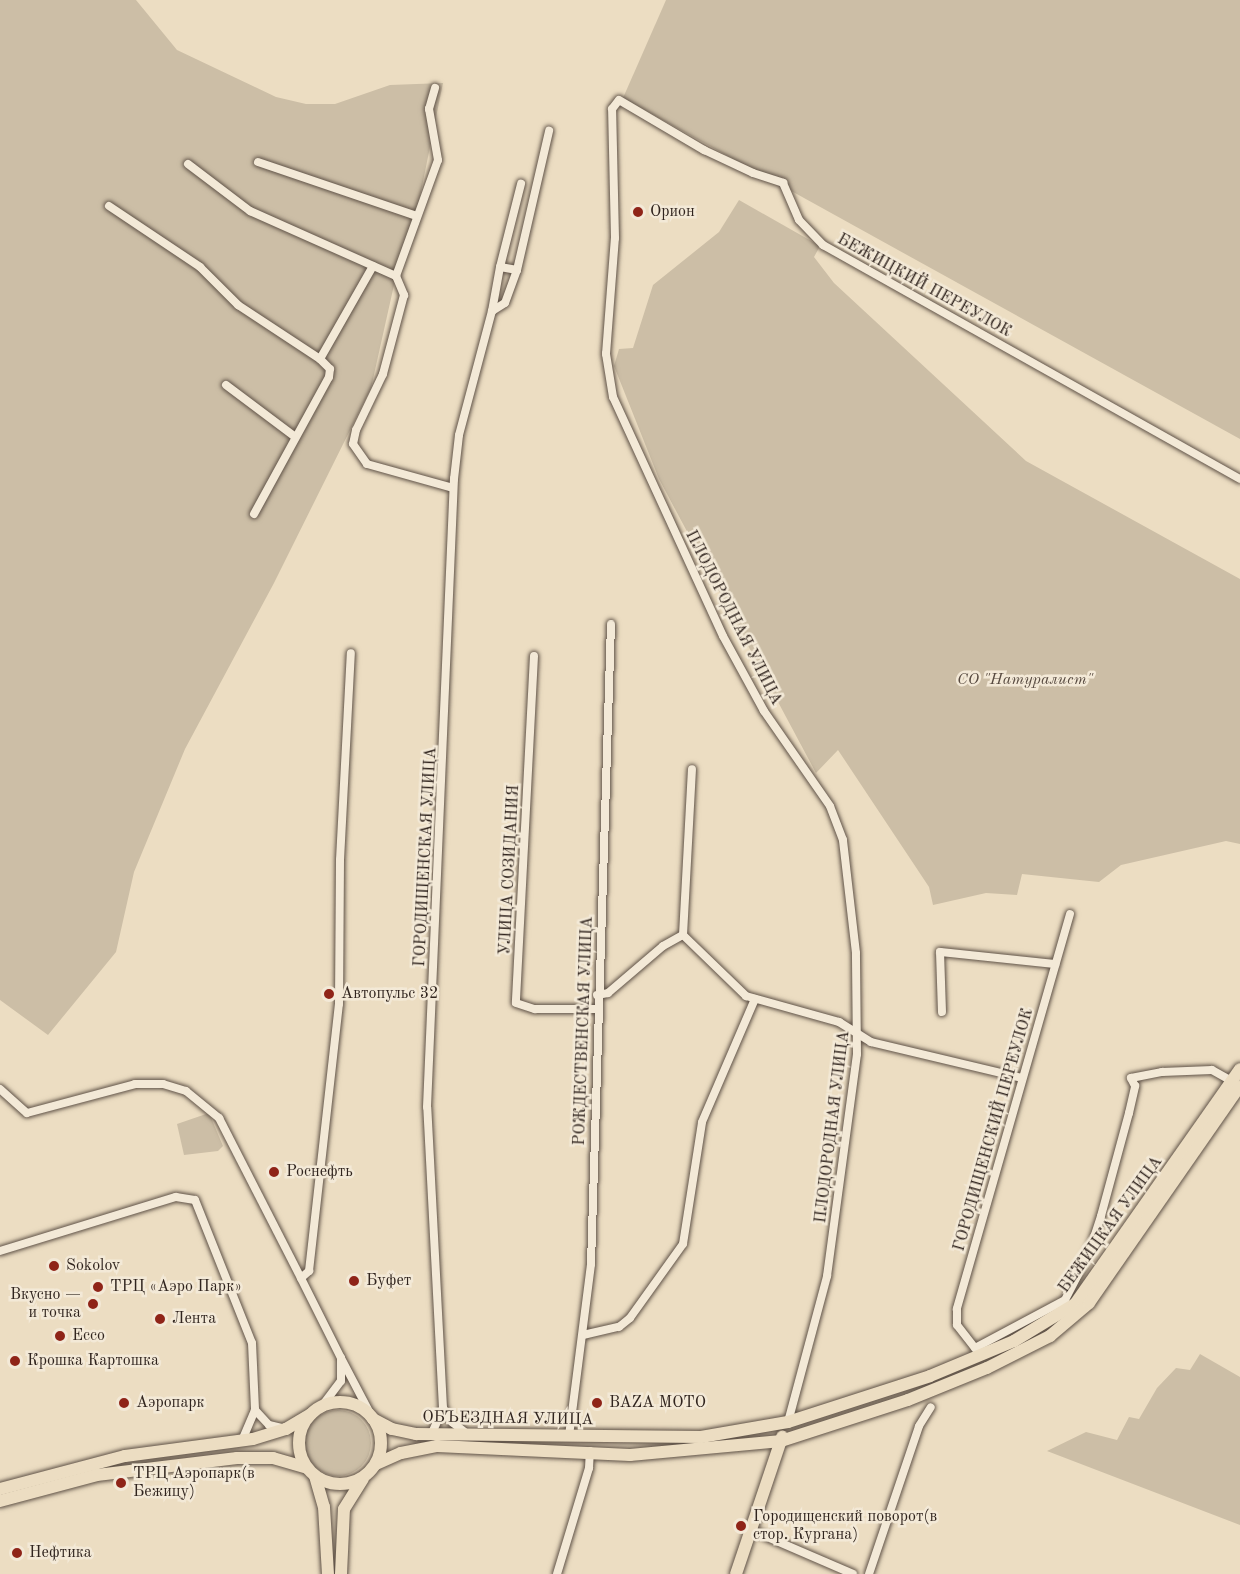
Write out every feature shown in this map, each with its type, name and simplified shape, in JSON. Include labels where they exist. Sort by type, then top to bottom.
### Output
[{"type":"main road","name":"БЕЖИЦКАЯ УЛИЦА","points":[[781,1441],[951,1384],[1064,1327],[1089,1303],[1236,1083],[1240,1070]]},
{"type":"main road","name":"БЕЖИЦКАЯ УЛИЦА","points":[[788,1422],[930,1376],[1014,1341],[1066,1312],[1084,1293],[1236,1083]]},
{"type":"main road","points":[[0,1489],[125,1456],[242,1440],[285,1429],[322,1406],[350,1403],[373,1419],[381,1441],[376,1464],[344,1509],[341,1574]]},
{"type":"main road","points":[[311,1414],[300,1434],[299,1446],[324,1507],[328,1574]]},
{"type":"main road","name":"ОБЪЕЗДНАЯ УЛИЦА","points":[[373,1419],[404,1432],[701,1437],[788,1422]]},
{"type":"main road","points":[[736,1574],[788,1422]]},
{"type":"main road","name":"ОБЪЕЗДНАЯ УЛИЦА","points":[[376,1464],[402,1453],[437,1446],[590,1450],[630,1455],[781,1441]]},
{"type":"main road","points":[[0,1501],[97,1475],[237,1458],[273,1458],[341,1485],[366,1475]]},
{"type":"street","points":[[435,88],[429,109],[438,160],[396,276],[404,295],[381,380],[356,430],[353,444],[367,464],[453,488]]},
{"type":"street","name":"БЕЖИЦКИЙ ПЕРЕУЛОК","points":[[619,100],[654,117],[704,150],[783,183],[799,220],[823,245],[1240,478]]},
{"type":"street","name":"ПЛОДОРОДНАЯ УЛИЦА","points":[[619,100],[611,115],[615,238],[606,354],[613,396],[723,636],[765,711],[837,820],[856,953],[858,1035],[827,1276],[788,1422]]},
{"type":"street","name":"ГОРОДИЩЕНСКАЯ УЛИЦА","points":[[492,311],[505,303],[517,270],[549,131]]},
{"type":"street","points":[[258,162],[417,216]]},
{"type":"street","points":[[188,164],[250,211],[396,276]]},
{"type":"street","name":"ГОРОДИЩЕНСКАЯ УЛИЦА","points":[[442,1408],[427,1107],[454,552],[453,488],[459,435],[492,311],[500,267],[521,184]]},
{"type":"street","points":[[109,206],[200,267],[238,305],[328,365],[329,377],[294,436],[254,514]]},
{"type":"street","points":[[320,359],[373,266]]},
{"type":"street","points":[[500,267],[517,270]]},
{"type":"street","points":[[226,385],[294,436]]},
{"type":"street","name":"РОЖДЕСТВЕНСКАЯ УЛИЦА","points":[[569,1436],[583,1335],[592,1235],[597,996],[611,624]]},
{"type":"street","points":[[301,1278],[309,1270],[339,1004],[340,860],[351,653]]},
{"type":"street","name":"УЛИЦА СОЗИДАНИЯ","points":[[534,656],[516,1004],[535,1009],[597,1009]]},
{"type":"street","points":[[692,769],[683,935],[724,977],[755,999],[839,1022],[858,1035],[882,1045],[1022,1078]]},
{"type":"street","name":"ГОРОДИЩЕНСКИЙ ПЕРЕУЛОК","points":[[1070,914],[957,1309],[957,1325],[975,1348],[1065,1300],[1089,1253],[1101,1216],[1130,1113],[1135,1086],[1131,1078],[1162,1072],[1212,1070],[1236,1083]]},
{"type":"street","points":[[597,996],[608,993],[663,946],[683,935]]},
{"type":"street","points":[[942,1012],[940,952],[1055,964]]},
{"type":"street","points":[[583,1335],[619,1326],[630,1318],[683,1244],[702,1122],[755,999]]},
{"type":"street","points":[[0,1089],[27,1113],[135,1084],[163,1084],[186,1091],[219,1118],[373,1419]]},
{"type":"street","points":[[0,1251],[176,1197],[195,1200],[252,1343],[255,1410],[242,1440]]},
{"type":"street","points":[[322,1406],[341,1381],[341,1358]]},
{"type":"street","points":[[869,1574],[919,1426],[931,1407]]},
{"type":"street","points":[[442,1408],[452,1422],[466,1433]]},
{"type":"street","points":[[432,1433],[441,1418],[442,1408]]},
{"type":"street","points":[[255,1410],[269,1425],[285,1429]]},
{"type":"street","points":[[557,1574],[589,1468],[590,1450]]},
{"type":"street","points":[[751,1530],[853,1574]]},
{"type":"green space","points":[[0,0],[136,0],[177,50],[276,97],[306,104],[335,104],[390,85],[443,83],[416,216],[396,276],[371,388],[274,583],[185,749],[134,872],[116,952],[48,1035],[0,1000]]},
{"type":"green space","points":[[666,0],[1240,0],[1240,439],[623,98]]},
{"type":"green space","name":"СО \"Натуралист\"","points":[[739,200],[820,246],[814,257],[834,283],[1026,461],[1240,579],[1240,844],[1226,841],[1121,865],[1099,882],[1022,874],[1017,895],[986,893],[933,905],[929,887],[838,750],[816,773],[659,479],[614,366],[619,349],[633,348],[653,285],[719,232]]},
{"type":"green space","points":[[209,1113],[223,1146],[218,1151],[184,1155],[177,1124]]},
{"type":"green space","points":[[1200,1354],[1240,1377],[1240,1525],[1047,1451],[1086,1432],[1117,1440],[1129,1417],[1139,1419],[1157,1388],[1176,1368],[1190,1370]]},
{"type":"green space","points":[[332,1410],[344,1410],[362,1419],[369,1430],[371,1443],[369,1456],[362,1467],[351,1474],[332,1476],[319,1471],[310,1462],[305,1449],[305,1437],[310,1424],[319,1415]]},
{"type":"place","name":"Орион","points":[[638,212]]},
{"type":"place","name":"Автопульс 32","points":[[329,994]]},
{"type":"place","name":"Роснефть","points":[[274,1172]]},
{"type":"place","name":"Sokolov","points":[[54,1266]]},
{"type":"place","name":"Буфет","points":[[354,1281]]},
{"type":"place","name":"ТРЦ «Аэро Парк»","points":[[98,1287]]},
{"type":"place","name":"Вкусно — и точка","points":[[93,1304]]},
{"type":"place","name":"Лента","points":[[160,1319]]},
{"type":"place","name":"Ecco","points":[[60,1336]]},
{"type":"place","name":"Крошка Картошка","points":[[15,1361]]},
{"type":"place","name":"Аэропарк","points":[[124,1403]]},
{"type":"place","name":"BAZA MOTO","points":[[597,1403]]},
{"type":"place","name":"ТРЦ Аэропарк(в Бежицу)","points":[[121,1483]]},
{"type":"place","name":"Городищенский поворот(в стор. Кургана)","points":[[741,1526]]},
{"type":"place","name":"Нефтика","points":[[17,1553]]}]
